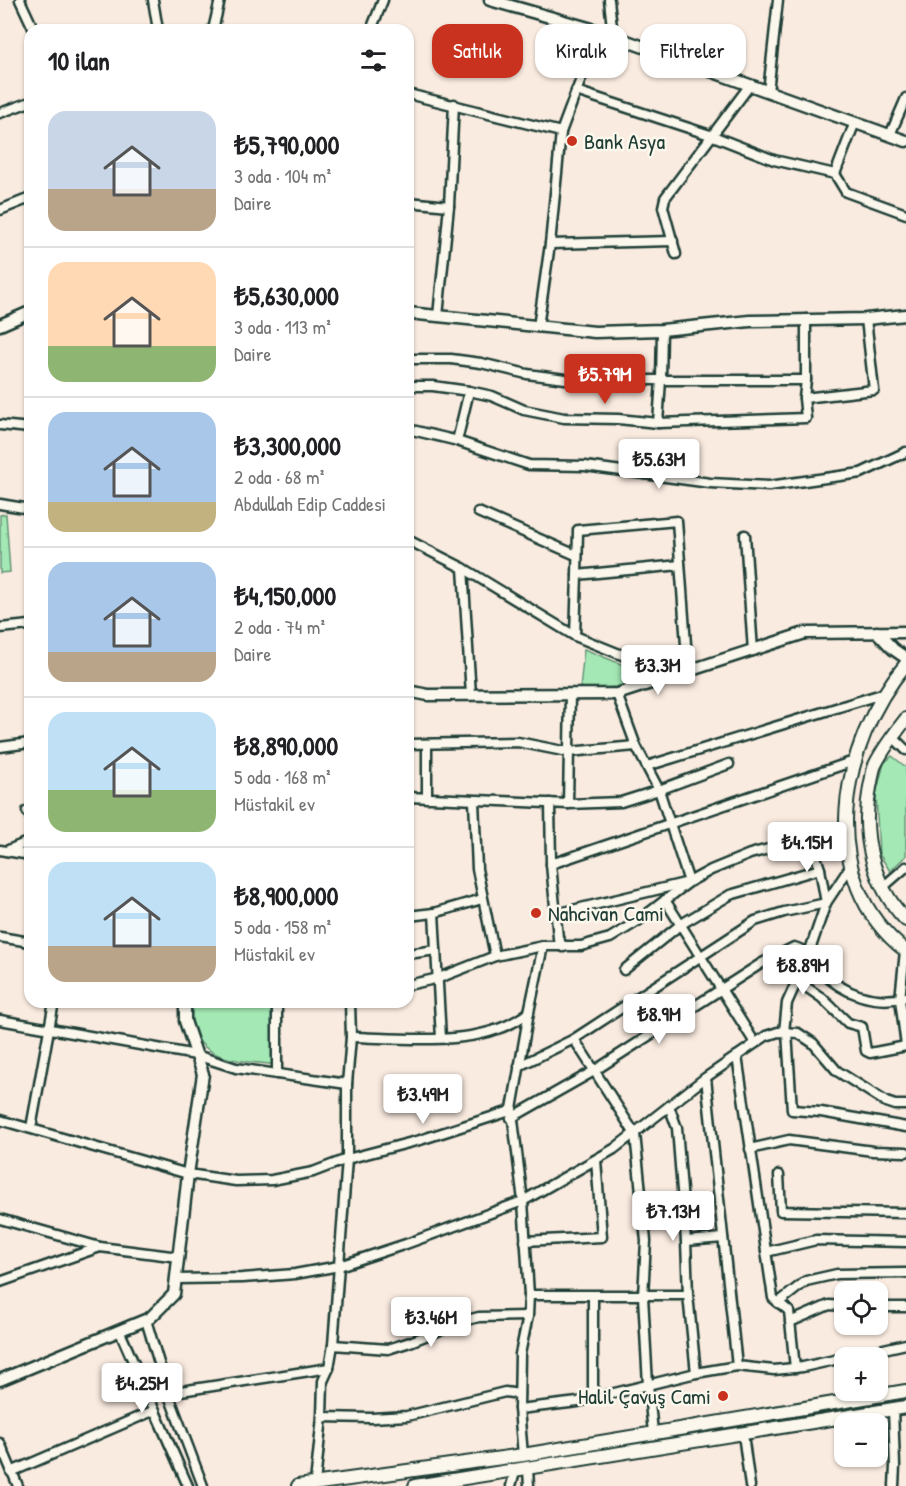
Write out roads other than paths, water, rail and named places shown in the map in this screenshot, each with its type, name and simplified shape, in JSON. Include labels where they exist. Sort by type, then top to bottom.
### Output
[{"type":"main road","points":[[905,951],[883,931],[864,902],[850,867],[845,828],[848,791],[854,761],[869,723],[885,693],[906,664]]},
{"type":"main road","points":[[906,719],[874,766],[867,807],[869,847],[883,888],[895,908],[906,920]]},
{"type":"main road","points":[[298,1486],[523,1455],[906,1391]]},
{"type":"main road","points":[[415,1486],[906,1407]]},
{"type":"street","points":[[20,0],[31,24]]},
{"type":"street","points":[[153,0],[157,24]]},
{"type":"street","points":[[214,24],[220,0]]},
{"type":"street","points":[[373,24],[383,0]]},
{"type":"street","points":[[490,0],[508,3],[576,24]]},
{"type":"street","points":[[609,0],[612,24]]},
{"type":"street","points":[[768,92],[778,0]]},
{"type":"street","points":[[628,41],[906,141]]},
{"type":"street","points":[[538,327],[550,244],[561,132],[581,78]]},
{"type":"street","points":[[676,254],[663,207],[665,198],[750,85]]},
{"type":"street","points":[[576,91],[713,136],[774,160],[836,174],[846,192],[906,214]]},
{"type":"street","points":[[414,94],[561,132]]},
{"type":"street","points":[[890,135],[906,98]]},
{"type":"street","points":[[0,113],[24,104]]},
{"type":"street","points":[[438,316],[454,104]]},
{"type":"street","points":[[836,174],[855,122]]},
{"type":"street","points":[[0,210],[24,200]]},
{"type":"street","points":[[414,203],[448,206]]},
{"type":"street","points":[[550,244],[673,241]]},
{"type":"street","points":[[414,314],[595,332],[662,330],[750,321],[866,319],[906,315]]},
{"type":"street","points":[[0,325],[24,315]]},
{"type":"street","points":[[414,386],[469,391],[492,396],[524,410],[564,418],[618,419],[658,423],[806,418],[804,398],[806,319]]},
{"type":"street","points":[[804,398],[874,390],[866,319]]},
{"type":"street","points":[[658,423],[662,380],[662,330]]},
{"type":"street","points":[[414,360],[451,359],[481,363],[527,374],[573,380],[806,380]]},
{"type":"street","points":[[457,441],[469,391]]},
{"type":"street","points":[[0,425],[24,427]]},
{"type":"street","points":[[414,430],[457,441],[529,465],[585,466],[710,483],[769,486],[861,473],[906,452]]},
{"type":"street","points":[[0,504],[24,508]]},
{"type":"street","points":[[478,512],[576,555]]},
{"type":"street","points":[[575,636],[578,530],[677,521],[688,672]]},
{"type":"street","points":[[745,535],[753,651]]},
{"type":"street","points":[[414,543],[463,568],[575,636],[674,676]]},
{"type":"street","points":[[577,575],[680,565]]},
{"type":"street","points":[[463,568],[471,695]]},
{"type":"street","points":[[0,628],[24,626]]},
{"type":"street","points":[[877,632],[893,649],[906,658]]},
{"type":"street","points":[[414,692],[428,695],[617,694],[805,633],[906,632]]},
{"type":"street","points":[[647,766],[885,693]]},
{"type":"street","points":[[568,804],[570,694]]},
{"type":"street","points":[[617,694],[636,746],[659,790],[689,882]]},
{"type":"street","points":[[893,737],[906,750]]},
{"type":"street","points":[[414,744],[518,742],[568,752],[636,746]]},
{"type":"street","points":[[0,747],[24,744]]},
{"type":"street","points":[[427,744],[427,798]]},
{"type":"street","points":[[551,864],[854,761]]},
{"type":"street","points":[[414,797],[568,804],[621,802],[729,764]]},
{"type":"street","points":[[474,801],[477,869],[495,956]]},
{"type":"street","points":[[550,803],[551,864],[558,938],[563,947]]},
{"type":"street","points":[[414,984],[439,978],[495,956],[543,946],[581,946],[610,938],[638,921],[689,882],[711,870],[750,854],[845,828]]},
{"type":"street","points":[[810,837],[820,869],[826,903]]},
{"type":"street","points":[[3,851],[24,843]]},
{"type":"street","points":[[3,851],[24,854]]},
{"type":"street","points":[[850,867],[826,903],[808,956],[787,1003],[786,1032],[792,1110],[821,1112],[906,1127]]},
{"type":"street","points":[[883,888],[906,867]]},
{"type":"street","points":[[624,970],[681,925],[730,895],[820,869]]},
{"type":"street","points":[[556,914],[689,882]]},
{"type":"street","points":[[414,915],[434,913],[482,899]]},
{"type":"street","points":[[665,900],[755,1043]]},
{"type":"street","points":[[519,1066],[574,1039],[754,921],[826,903]]},
{"type":"street","points":[[434,913],[441,1038]]},
{"type":"street","points":[[0,937],[24,941]]},
{"type":"street","points":[[523,1455],[519,1409],[520,1354],[528,1316],[529,1295],[523,1202],[512,1113],[543,946]]},
{"type":"street","points":[[0,1120],[188,1174],[236,1181],[272,1180],[314,1172],[347,1159],[512,1113],[594,1071],[762,963],[794,947],[803,949],[822,973],[855,995],[883,1000],[903,998]]},
{"type":"street","points":[[414,953],[436,950]]},
{"type":"street","points":[[796,980],[822,998],[848,1023],[862,1027],[866,1051],[870,1053],[906,1046],[903,998],[905,951]]},
{"type":"street","points":[[31,1128],[53,1008]]},
{"type":"street","points":[[0,1380],[146,1320],[174,1294],[188,1174],[203,1074],[185,1021],[184,1008]]},
{"type":"street","points":[[277,1008],[277,1074]]},
{"type":"street","points":[[315,1482],[322,1417],[323,1381],[329,1368],[333,1345],[347,1159],[350,1008]]},
{"type":"street","points":[[351,1037],[441,1038],[485,1034],[529,1012]]},
{"type":"street","points":[[0,1020],[196,1055],[236,1068],[347,1084]]},
{"type":"street","points":[[176,1278],[242,1278],[295,1274],[339,1266],[523,1202],[596,1160],[766,1036],[786,1032],[798,1033],[813,1043],[837,1071],[886,1102],[906,1105]]},
{"type":"street","points":[[574,1039],[634,1134],[646,1241],[643,1296],[653,1432]]},
{"type":"street","points":[[737,1056],[773,1298],[789,1311],[795,1368]]},
{"type":"street","points":[[706,1078],[737,1366]]},
{"type":"street","points":[[669,1106],[677,1128],[686,1241],[687,1295],[696,1373]]},
{"type":"street","points":[[750,1149],[789,1140],[873,1151],[906,1152]]},
{"type":"street","points":[[525,1241],[602,1237],[596,1160]]},
{"type":"street","points":[[779,1175],[781,1212],[906,1213]]},
{"type":"street","points":[[0,1219],[100,1247],[178,1257]]},
{"type":"street","points":[[686,1241],[723,1238]]},
{"type":"street","points":[[766,1252],[816,1240],[906,1242]]},
{"type":"street","points":[[0,1282],[100,1247]]},
{"type":"street","points":[[778,1303],[806,1281],[837,1274],[906,1273]]},
{"type":"street","points":[[529,1295],[687,1295]]},
{"type":"street","points":[[593,1296],[593,1398]]},
{"type":"street","points":[[790,1322],[829,1305],[834,1305]]},
{"type":"street","points":[[888,1307],[906,1307]]},
{"type":"street","points":[[333,1345],[388,1349],[479,1317],[528,1316]]},
{"type":"street","points":[[146,1320],[168,1393],[204,1486]]},
{"type":"street","points":[[120,1332],[188,1486]]},
{"type":"street","points":[[519,1409],[578,1402],[696,1373],[737,1366],[774,1370],[795,1368],[906,1344]]},
{"type":"street","points":[[168,1393],[329,1368]]},
{"type":"street","points":[[322,1417],[407,1416],[505,1392],[519,1394]]},
{"type":"street","points":[[892,1409],[894,1486]]},
{"type":"street","points":[[12,1472],[155,1410]]},
{"type":"street","points":[[743,1434],[750,1486]]},
{"type":"street","points":[[0,1443],[18,1486]]},
{"type":"street","points":[[528,1469],[529,1486]]},
{"type":"street","points":[[511,1486],[515,1471]]},
{"type":"place","name":"Bank Asya","points":[[572,141]]},
{"type":"place","name":"Nahcivan Cami","points":[[536,913]]},
{"type":"place","name":"Halil Çavuş Cami","points":[[723,1396]]}]
